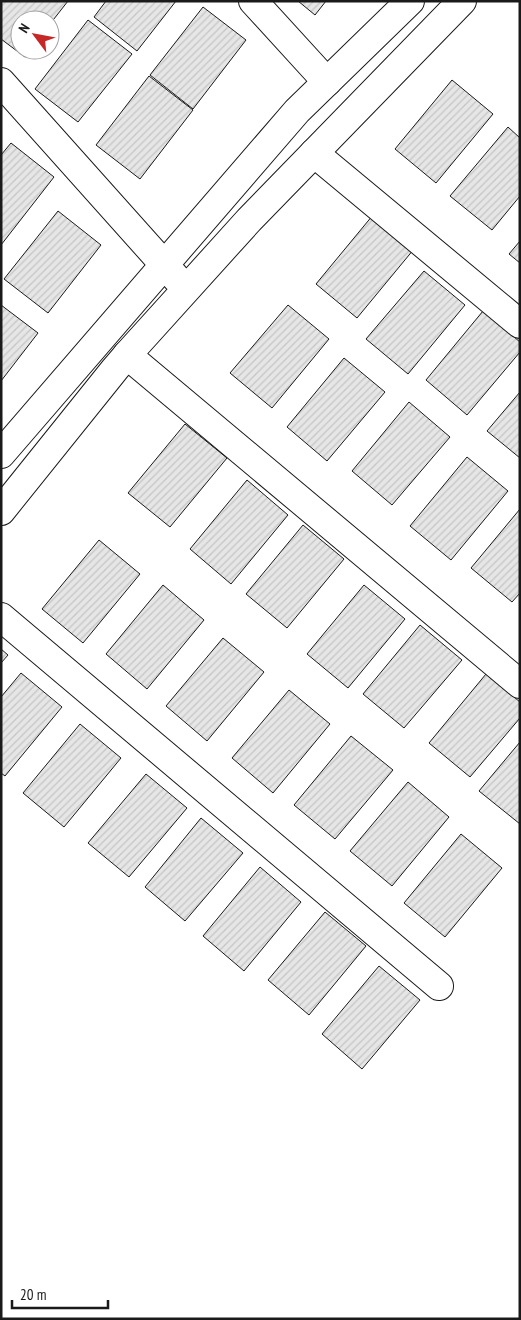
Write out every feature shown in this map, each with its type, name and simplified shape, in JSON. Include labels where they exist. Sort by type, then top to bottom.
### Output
[{"type":"street","points":[[253,1],[327,82]]},
{"type":"street","points":[[3,446],[164,265],[297,111],[410,1]]},
{"type":"street","points":[[1,511],[127,354],[249,220],[462,1]]},
{"type":"street","points":[[1,82],[186,289]]},
{"type":"street","points":[[314,153],[520,324]]},
{"type":"street","points":[[127,354],[520,684]]},
{"type":"street","points":[[1,617],[439,986]]},
{"type":"building","points":[[1,1],[68,1],[60,11],[10,10],[10,46],[1,39]]},
{"type":"building","points":[[106,1],[176,1],[137,51],[94,17]]},
{"type":"building","points":[[298,1],[326,1],[315,15]]},
{"type":"building","points":[[203,7],[246,40],[193,109],[150,75]]},
{"type":"building","points":[[88,20],[132,54],[78,122],[35,89],[57,60],[60,60],[60,56]]},
{"type":"building","points":[[149,76],[193,110],[140,179],[96,145]]},
{"type":"building","points":[[452,80],[493,114],[436,183],[395,149]]},
{"type":"building","points":[[508,127],[520,138],[520,196],[492,230],[450,196]]},
{"type":"building","points":[[11,143],[54,177],[1,245],[1,155]]},
{"type":"building","points":[[58,211],[101,245],[48,313],[4,279]]},
{"type":"building","points":[[373,215],[414,249],[357,318],[316,284]]},
{"type":"building","points":[[520,241],[520,263],[509,254]]},
{"type":"building","points":[[424,271],[465,305],[408,374],[366,339]]},
{"type":"building","points":[[1,305],[38,333],[1,381]]},
{"type":"building","points":[[288,305],[329,339],[272,408],[230,373]]},
{"type":"building","points":[[483,311],[520,342],[520,352],[467,415],[426,380]]},
{"type":"building","points":[[344,358],[385,392],[327,461],[287,427]]},
{"type":"building","points":[[520,392],[520,458],[487,431]]},
{"type":"building","points":[[409,402],[450,437],[392,505],[352,471]]},
{"type":"building","points":[[185,424],[227,458],[170,527],[128,493]]},
{"type":"building","points":[[467,457],[508,491],[451,560],[410,526]]},
{"type":"building","points":[[247,480],[288,515],[231,584],[190,549]]},
{"type":"building","points":[[520,509],[520,593],[512,602],[471,568]]},
{"type":"building","points":[[303,525],[344,559],[287,628],[246,594]]},
{"type":"building","points":[[99,540],[140,574],[83,643],[42,609]]},
{"type":"building","points":[[163,585],[204,620],[147,689],[106,654]]},
{"type":"building","points":[[364,585],[405,619],[348,688],[307,654]]},
{"type":"building","points":[[420,625],[462,660],[404,728],[363,694]]},
{"type":"building","points":[[223,638],[264,672],[207,741],[166,706]]},
{"type":"building","points":[[1,649],[8,655],[1,663]]},
{"type":"building","points":[[21,673],[62,707],[5,776],[1,773],[1,697]]},
{"type":"building","points":[[486,674],[520,702],[520,718],[470,777],[429,743]]},
{"type":"building","points":[[289,690],[330,724],[273,793],[232,758]]},
{"type":"building","points":[[80,724],[121,758],[64,827],[23,793]]},
{"type":"building","points":[[351,736],[393,770],[335,839],[294,805]]},
{"type":"building","points":[[520,742],[520,824],[479,791]]},
{"type":"building","points":[[146,774],[187,808],[129,877],[88,843]]},
{"type":"building","points":[[408,782],[449,817],[392,886],[350,851]]},
{"type":"building","points":[[201,818],[243,853],[185,921],[145,887]]},
{"type":"building","points":[[461,834],[502,868],[445,937],[404,903]]},
{"type":"building","points":[[260,867],[301,902],[244,971],[203,936]]},
{"type":"building","points":[[325,912],[366,946],[309,1015],[268,980]]},
{"type":"building","points":[[379,966],[420,1000],[362,1069],[322,1034]]}]
